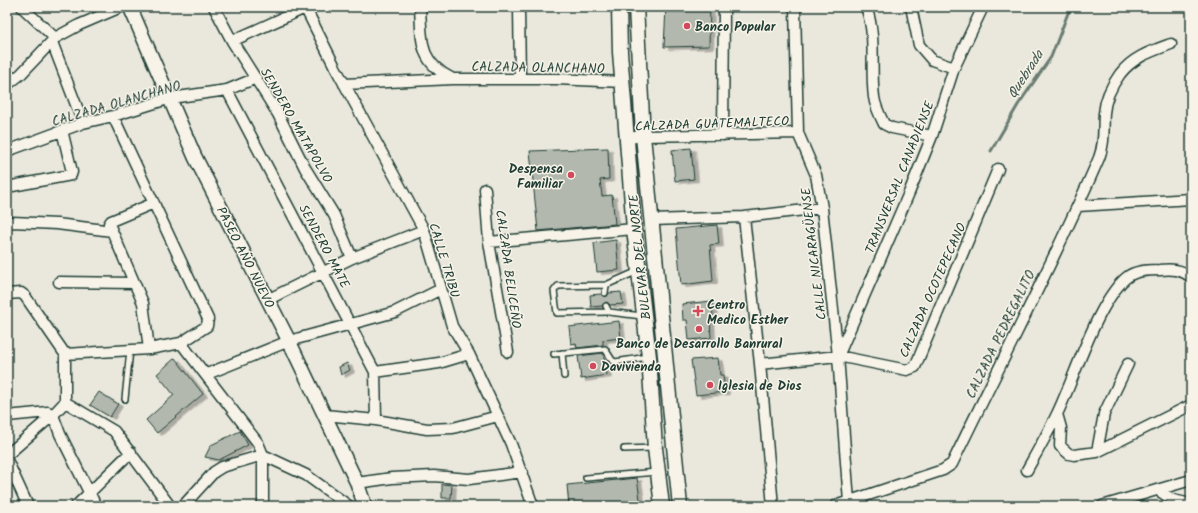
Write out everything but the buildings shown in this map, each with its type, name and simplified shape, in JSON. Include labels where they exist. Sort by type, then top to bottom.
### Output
[{"type":"main road","name":"BULEVAR DEL NORTE","points":[[619,7],[620,52],[634,229],[649,357],[655,448],[662,506]]},
{"type":"main road","name":"BULEVAR DEL NORTE","points":[[636,7],[643,136],[680,506]]},
{"type":"street","points":[[22,7],[53,40],[83,123]]},
{"type":"street","points":[[7,85],[21,74],[53,40],[79,25],[121,7]]},
{"type":"street","name":"PASEO AÑO NUEVO","points":[[130,7],[171,98],[195,157],[289,341],[357,484],[365,506]]},
{"type":"street","name":"SENDERO MATAPOLVO","points":[[214,7],[232,41],[278,114],[305,168],[334,215],[352,258]]},
{"type":"street","points":[[420,7],[422,46],[429,61],[439,72],[453,79]]},
{"type":"street","points":[[520,7],[520,79]]},
{"type":"street","points":[[723,135],[724,7]]},
{"type":"street","name":"CALLE NICARAGÜENSE","points":[[795,7],[798,133],[816,175],[822,208],[838,356],[849,502]]},
{"type":"street","points":[[866,7],[871,20],[874,46],[874,99],[884,124],[892,128],[932,136]]},
{"type":"street","points":[[911,7],[919,45],[932,60],[954,68]]},
{"type":"street","name":"TRANSVERSAL CANADIENSE","points":[[838,356],[909,193],[932,136],[954,68],[983,7]]},
{"type":"street","points":[[232,41],[305,8]]},
{"type":"street","name":"CALLE TRIBU","points":[[305,8],[344,84],[424,230],[452,326],[468,354],[498,416],[522,472],[533,506]]},
{"type":"street","name":"CALZADA PEDREGALITO","points":[[835,506],[943,470],[952,464],[1078,206],[1102,151],[1104,112],[1109,93],[1116,80],[1136,58],[1171,44]]},
{"type":"street","name":"CALZADA OLANCHANO","points":[[7,151],[83,123],[114,116],[171,98],[227,90],[256,78]]},
{"type":"street","name":"CALZADA OLANCHANO","points":[[344,84],[453,79],[623,82]]},
{"type":"street","name":"SENDERO MATE","points":[[227,90],[375,372],[376,420]]},
{"type":"street","points":[[65,354],[150,349],[181,343],[207,326],[208,319],[114,116]]},
{"type":"street","points":[[7,187],[71,175],[72,172],[62,130]]},
{"type":"street","name":"CALZADA GUATEMALTECO","points":[[628,138],[643,136],[798,133]]},
{"type":"street","name":"CALZADA OCOTEPECANO","points":[[760,364],[838,356],[907,370],[915,367],[998,169]]},
{"type":"street","name":"CALZADA BELICEÑO","points":[[485,189],[489,242],[508,352]]},
{"type":"street","points":[[1078,206],[1191,200]]},
{"type":"street","points":[[150,349],[143,303],[109,224],[111,221],[154,203]]},
{"type":"street","points":[[652,220],[744,217],[822,208]]},
{"type":"street","points":[[744,217],[760,364],[773,506]]},
{"type":"street","points":[[7,224],[12,222],[57,224],[112,231]]},
{"type":"street","points":[[489,242],[634,229]]},
{"type":"street","points":[[267,300],[352,258],[424,230]]},
{"type":"street","points":[[1027,470],[1058,414],[1104,307],[1130,276],[1146,270],[1174,269],[1184,271],[1191,277]]},
{"type":"street","points":[[59,282],[134,283]]},
{"type":"street","points":[[207,374],[289,341],[395,312],[441,289]]},
{"type":"street","points":[[7,294],[21,293],[25,296],[65,354],[65,402],[53,415],[7,455]]},
{"type":"street","points":[[181,343],[207,374],[258,443],[263,455],[263,506]]},
{"type":"street","points":[[375,372],[439,363],[468,354]]},
{"type":"street","points":[[1097,452],[1104,414],[1128,364]]},
{"type":"street","points":[[65,402],[109,426],[170,506]]},
{"type":"street","points":[[1058,414],[1061,428],[1060,446],[1068,454],[1074,455],[1097,452],[1191,405]]},
{"type":"street","points":[[7,416],[48,412],[53,415],[60,434],[96,506]]},
{"type":"street","points":[[325,415],[376,420],[427,429],[453,428],[498,416]]},
{"type":"street","points":[[76,506],[130,452]]},
{"type":"street","points":[[183,506],[214,472],[222,467],[263,455],[306,475],[349,506]]},
{"type":"street","points":[[7,460],[28,506]]},
{"type":"street","points":[[357,484],[392,478],[434,476],[469,479],[522,472]]},
{"type":"street","points":[[1102,506],[1191,480]]},
{"type":"street","points":[[1158,490],[1173,500],[1191,504]]},
{"type":"lane","points":[[639,270],[606,285],[558,286],[554,291],[557,313],[608,312],[644,316]]},
{"type":"lane","points":[[605,294],[606,285]]},
{"type":"lane","points":[[606,306],[608,312]]},
{"type":"lane","points":[[554,354],[605,349],[615,362],[649,357]]},
{"type":"lane","points":[[124,399],[130,350]]},
{"type":"lane","points":[[562,353],[564,376]]},
{"type":"lane","points":[[624,449],[655,448]]},
{"type":"lane","points":[[586,478],[658,472]]},
{"type":"waterway","name":"Quebrada","points":[[991,151],[1018,105],[1051,57],[1068,13],[1074,7]]},
{"type":"place","name":"Banco Popular","points":[[687,26]]},
{"type":"place","name":"Despensa Familiar","points":[[571,175]]},
{"type":"place","name":"Centro Medico Esther","points":[[698,311]]},
{"type":"place","name":"Banco de Desarrollo Banrural","points":[[699,329]]},
{"type":"place","name":"Davivienda","points":[[593,366]]},
{"type":"place","name":"Iglesia de Dios","points":[[710,385]]}]
